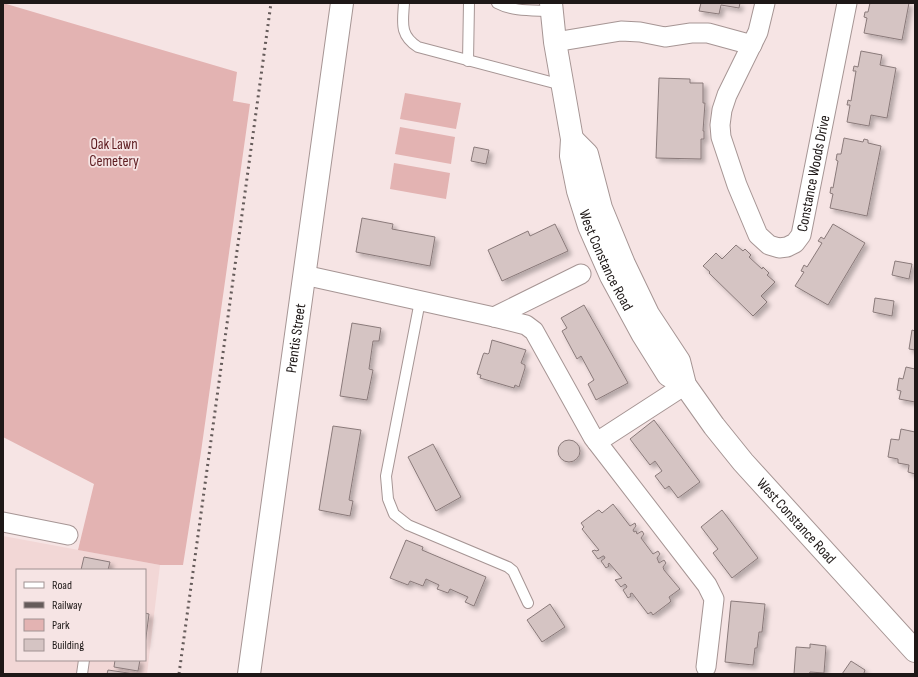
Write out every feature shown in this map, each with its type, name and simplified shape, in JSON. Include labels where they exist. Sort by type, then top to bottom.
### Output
[{"type":"main road","name":"Prentis Street","points":[[249,674],[342,3]]},
{"type":"main road","name":"West Constance Road","points":[[551,7],[555,42],[572,139],[571,156],[578,191],[589,226],[611,276],[643,335],[668,375],[685,385],[714,426],[743,462],[915,651]]},
{"type":"street","name":"Constance Woods Drive","points":[[765,3],[758,32],[727,95],[722,110],[720,125],[722,137],[737,185],[758,235],[769,245],[778,248],[788,247],[796,242],[800,235],[847,3]]},
{"type":"street","points":[[555,42],[621,31],[640,32],[665,37],[692,33],[708,33],[752,45]]},
{"type":"street","points":[[494,317],[581,274]]},
{"type":"street","points":[[304,275],[494,317],[526,325],[534,331],[597,442],[707,585],[714,599],[707,671]]},
{"type":"street","points":[[597,442],[685,385]]},
{"type":"street","points":[[3,522],[68,534]]},
{"type":"lane","points":[[404,3],[402,27],[411,42],[418,47],[562,86]]},
{"type":"lane","points":[[468,3],[468,60]]},
{"type":"lane","points":[[497,3],[510,8],[522,10],[551,7]]},
{"type":"lane","points":[[420,301],[386,476],[388,499],[394,514],[408,525],[508,567],[513,571],[528,603]]},
{"type":"lane","points":[[82,674],[84,661]]},
{"type":"shaded area","points":[[3,536],[160,565],[147,674],[3,674]]},
{"type":"green space","name":"Oak Lawn Cemetery","points":[[3,3],[237,72],[233,101],[250,104],[201,452],[183,565],[160,565],[78,550],[94,484],[3,437]]},
{"type":"green space","points":[[405,93],[461,103],[456,129],[400,119]]},
{"type":"green space","points":[[400,127],[455,137],[451,164],[395,154]]},
{"type":"green space","points":[[394,163],[450,173],[446,199],[390,189]]},
{"type":"building","points":[[701,3],[740,3],[739,8],[721,5],[719,14],[699,11]]},
{"type":"building","points":[[870,3],[909,3],[902,40],[864,33],[867,18],[864,17],[865,12],[868,12]]},
{"type":"building","points":[[861,51],[882,55],[880,65],[896,68],[887,118],[871,115],[869,126],[847,122],[850,105],[847,105],[848,100],[851,101],[856,71],[853,71],[854,66],[858,67]]},
{"type":"building","points":[[659,78],[690,79],[690,83],[703,83],[703,103],[705,103],[703,131],[704,139],[701,139],[701,159],[656,158]]},
{"type":"building","points":[[844,138],[863,142],[864,139],[868,140],[868,143],[881,146],[867,216],[830,208],[833,194],[830,193],[831,187],[833,188],[838,161],[836,160],[837,154],[841,154]]},
{"type":"building","points":[[474,147],[489,150],[486,164],[471,161]]},
{"type":"building","points":[[362,218],[393,224],[392,229],[435,237],[430,266],[356,252]]},
{"type":"building","points":[[555,224],[568,251],[502,281],[488,250],[528,231],[530,236]]},
{"type":"building","points":[[833,224],[865,243],[828,305],[795,286],[804,272],[801,271],[804,265],[807,267],[822,243],[818,241],[821,237],[824,239]]},
{"type":"building","points":[[736,245],[743,251],[745,249],[751,255],[749,257],[762,269],[763,267],[769,273],[767,275],[775,282],[761,296],[767,302],[753,316],[703,266],[716,253],[722,259]]},
{"type":"building","points":[[895,261],[912,264],[909,279],[892,275]]},
{"type":"building","points":[[875,298],[894,301],[892,316],[873,312]]},
{"type":"building","points":[[584,305],[628,383],[596,400],[588,384],[594,380],[581,356],[577,359],[562,331],[567,328],[561,318]]},
{"type":"building","points":[[352,323],[381,328],[379,341],[373,341],[369,369],[373,370],[367,400],[340,396]]},
{"type":"building","points":[[912,330],[915,331],[915,350],[909,349]]},
{"type":"building","points":[[492,340],[526,350],[521,363],[525,365],[525,368],[519,387],[515,385],[514,388],[480,378],[481,375],[477,374],[484,353],[489,353]]},
{"type":"building","points":[[906,367],[915,369],[915,402],[899,399],[901,391],[897,390],[899,378],[903,379]]},
{"type":"building","points":[[654,420],[700,482],[678,498],[669,486],[665,489],[655,476],[662,471],[655,461],[650,465],[630,439]]},
{"type":"building","points":[[333,426],[361,430],[349,500],[353,501],[350,516],[319,510]]},
{"type":"building","points":[[901,429],[915,432],[915,474],[908,472],[909,465],[898,463],[898,459],[888,457],[891,439],[899,440]]},
{"type":"building","points":[[569,440],[577,443],[580,451],[577,459],[569,462],[561,459],[558,451],[561,443]]},
{"type":"building","points":[[433,444],[461,497],[436,511],[408,457]]},
{"type":"building","points":[[613,504],[630,526],[635,523],[636,526],[633,530],[634,532],[636,531],[637,534],[642,531],[644,534],[641,538],[653,554],[658,551],[660,554],[657,558],[659,563],[664,560],[666,563],[663,567],[664,570],[680,589],[669,597],[671,601],[669,603],[653,615],[651,612],[648,614],[632,593],[628,598],[623,590],[627,587],[626,585],[625,584],[621,587],[615,580],[622,578],[609,563],[609,566],[606,568],[601,561],[605,558],[604,556],[598,559],[592,551],[599,550],[582,529],[584,527],[581,523],[597,511],[599,510],[602,513]]},
{"type":"building","points":[[722,510],[758,558],[732,578],[713,553],[718,549],[701,527]]},
{"type":"building","points":[[406,540],[423,547],[422,550],[486,577],[474,606],[465,602],[468,597],[450,589],[448,593],[437,589],[439,585],[426,579],[423,586],[410,581],[408,585],[390,578]]},
{"type":"building","points":[[84,557],[110,562],[108,569],[81,569]]},
{"type":"building","points":[[731,601],[765,604],[762,632],[759,632],[753,665],[725,662]]},
{"type":"building","points":[[550,604],[565,627],[542,642],[527,620]]},
{"type":"building","points":[[146,613],[149,614],[146,637]]},
{"type":"building","points":[[810,644],[826,646],[824,673],[810,672],[809,674],[794,674],[796,647],[810,648]]},
{"type":"building","points":[[115,661],[140,661],[138,671],[114,667]]},
{"type":"building","points":[[851,661],[865,670],[865,674],[842,674]]},
{"type":"building","points":[[108,670],[135,674],[107,674]]},
{"type":"railway","points":[[179,674],[271,3]]}]
